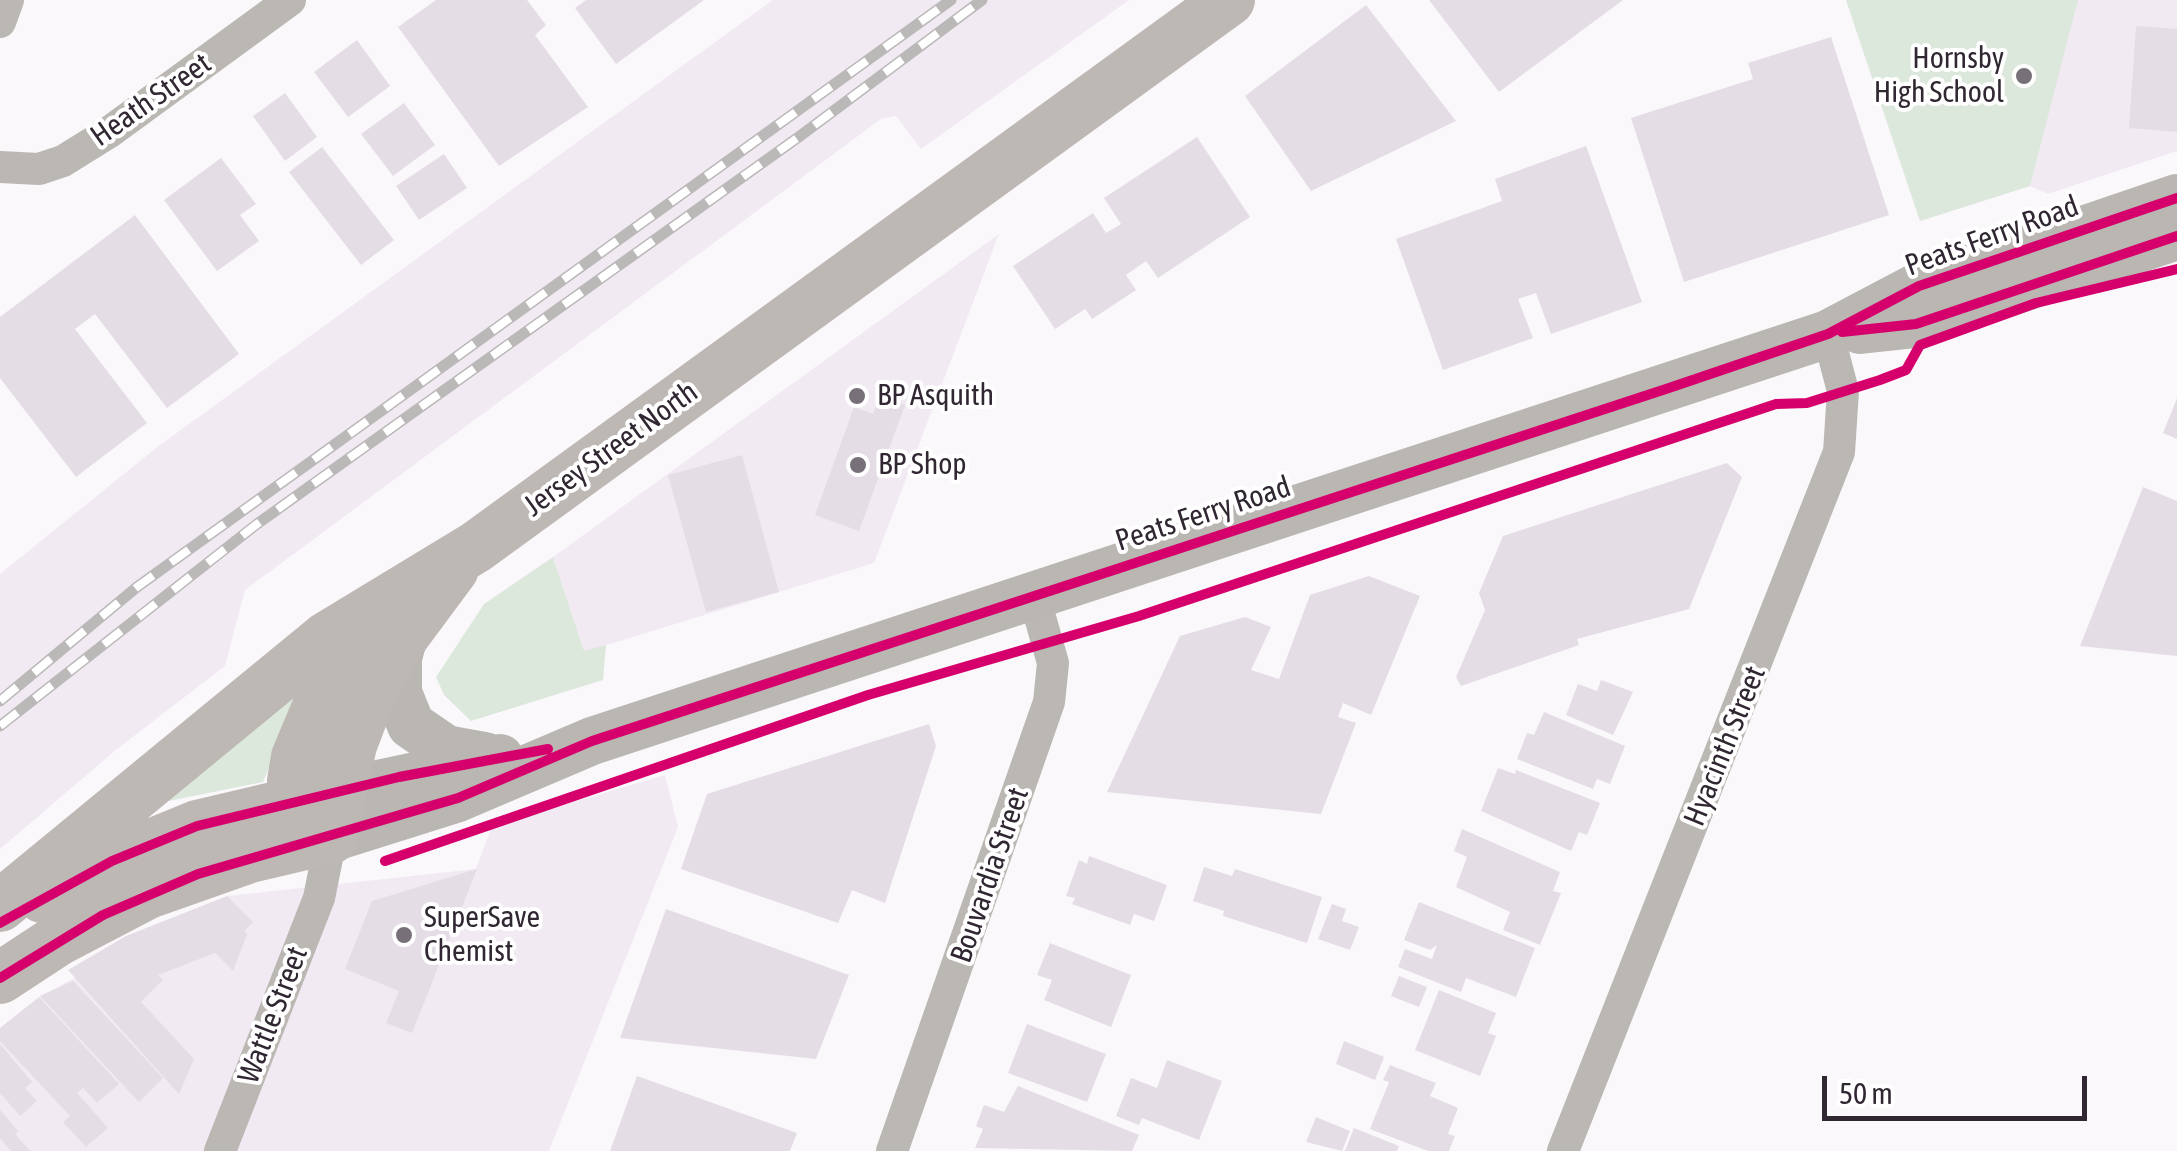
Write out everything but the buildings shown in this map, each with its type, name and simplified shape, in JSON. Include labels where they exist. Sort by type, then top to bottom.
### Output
[{"type":"main road","name":"Jersey Street North","points":[[0,906],[287,668],[406,610],[476,547],[1228,0]]},
{"type":"main road","name":"Peats Ferry Road","points":[[320,831],[458,798],[592,741],[1828,334],[1919,286],[2177,198]]},
{"type":"main road","name":"Peats Ferry Road","points":[[1828,334],[1916,324],[2177,236]]},
{"type":"main road","points":[[406,610],[398,658],[398,693],[411,725],[456,752],[518,755]]},
{"type":"main road","points":[[320,831],[295,769],[313,713],[356,642],[406,610]]},
{"type":"main road","name":"Peats Ferry Road","points":[[320,831],[518,755],[592,741]]},
{"type":"main road","points":[[0,923],[71,882],[197,826],[320,831]]},
{"type":"main road","points":[[0,978],[58,940],[148,893],[320,831]]},
{"type":"street","points":[[0,22],[8,0]]},
{"type":"street","name":"Heath Street","points":[[0,167],[40,169],[63,161],[108,134],[290,0]]},
{"type":"street","name":"Hyacinth Street","points":[[1563,1151],[1839,452],[1842,392],[1828,334]]},
{"type":"street","name":"Bouvardia Street","points":[[892,1151],[1048,702],[1053,663],[1034,596]]},
{"type":"street","name":"Wattle Street","points":[[220,1151],[319,898],[320,831]]},
{"type":"shaded area","points":[[773,0],[1129,0],[921,149],[896,116],[881,119],[245,590],[225,666],[117,749],[0,849],[0,574],[156,448]]},
{"type":"shaded area","name":"Hornsby High School","points":[[1846,0],[2177,0],[2177,151],[2048,194],[2030,186],[1920,221]]},
{"type":"shaded area","name":"Hornsby High School","points":[[1846,0],[2078,0],[2030,186],[1920,221]]},
{"type":"shaded area","name":"BP Asquith","points":[[999,234],[874,563],[584,652],[553,557]]},
{"type":"shaded area","points":[[553,557],[584,651],[606,645],[603,680],[471,721],[444,695],[436,677],[484,604]]},
{"type":"shaded area","points":[[306,682],[263,782],[159,803]]},
{"type":"shaded area","points":[[665,775],[678,827],[549,1151],[0,1151],[0,1030],[41,996],[227,896],[476,869],[492,826]]},
{"type":"railway","points":[[0,701],[137,587],[951,0]]},
{"type":"railway","points":[[0,726],[257,524],[800,136],[982,0]]},
{"type":"cycle path","points":[[0,978],[103,915],[198,874],[458,798],[592,741],[1828,334],[1919,286],[2177,198]]},
{"type":"cycle path","points":[[1842,332],[1916,324],[2177,236]]},
{"type":"cycle path","points":[[385,861],[868,695],[1139,616],[1776,404],[1807,403],[1880,380],[1906,370],[1920,345],[2036,303],[2177,269]]},
{"type":"cycle path","points":[[0,923],[112,861],[197,826],[399,777],[548,749]]},
{"type":"place","name":"Hornsby High School","points":[[2024,76]]},
{"type":"place","name":"BP Asquith","points":[[857,396]]},
{"type":"place","name":"BP Shop","points":[[858,465]]},
{"type":"place","name":"SuperSave Chemist","points":[[404,935]]}]
